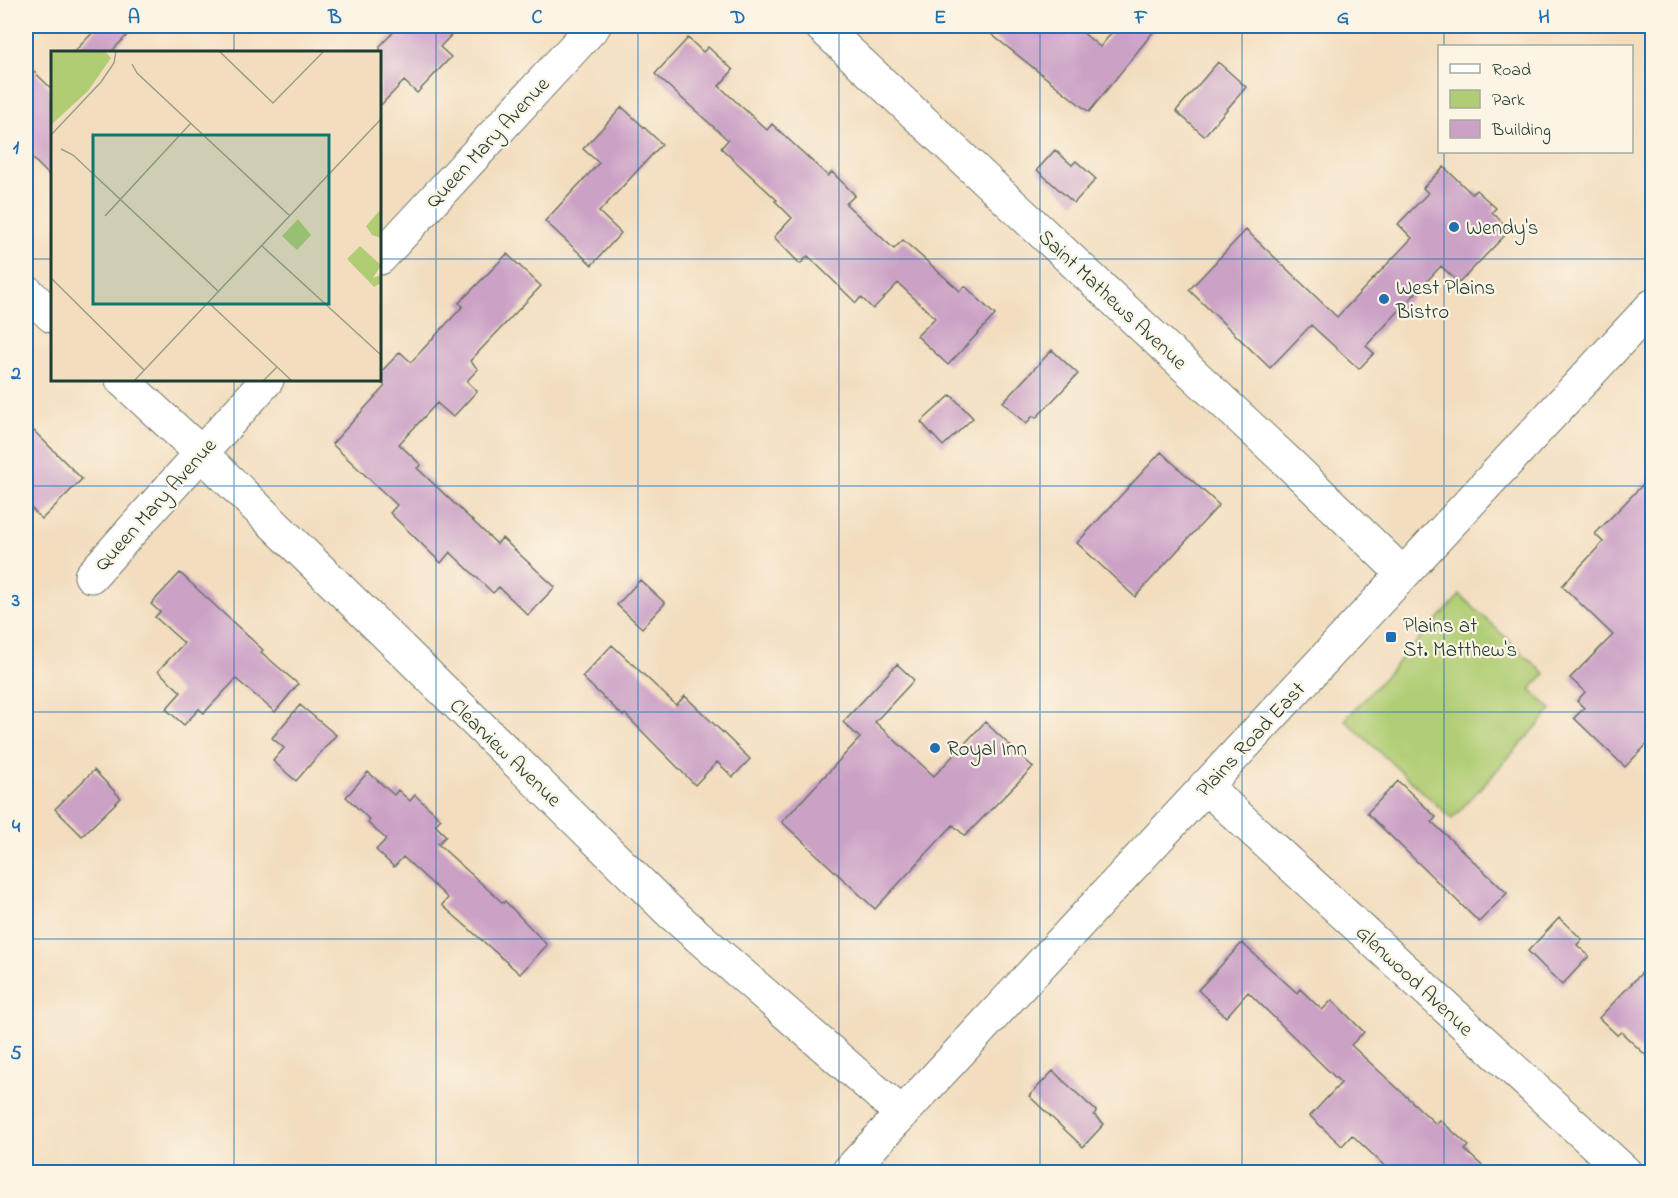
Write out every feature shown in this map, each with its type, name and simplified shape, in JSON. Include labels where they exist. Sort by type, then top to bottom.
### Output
[{"type":"street","name":"Queen Mary Avenue","points":[[381,257],[594,26]]},
{"type":"street","name":"Saint Mathews Avenue","points":[[821,26],[1292,466],[1403,574]]},
{"type":"street","points":[[26,291],[51,315]]},
{"type":"street","name":"Plains Road East","points":[[848,1173],[1204,786],[1250,740],[1653,306]]},
{"type":"street","name":"Clearview Avenue","points":[[123,381],[200,452],[670,912],[901,1113]]},
{"type":"street","name":"Queen Mary Avenue","points":[[91,576],[266,381]]},
{"type":"street","name":"Glenwood Avenue","points":[[1204,786],[1625,1173]]},
{"type":"green space","points":[[1460,595],[1545,674],[1530,690],[1552,710],[1452,819],[1345,720]]},
{"type":"building","points":[[99,26],[136,26],[112,51],[75,51]]},
{"type":"building","points":[[399,26],[460,26],[440,47],[451,57],[417,93],[404,81],[381,105],[380,46]]},
{"type":"building","points":[[981,26],[1075,26],[1100,47],[1117,26],[1158,26],[1089,112]]},
{"type":"building","points":[[688,38],[703,52],[708,47],[733,70],[719,86],[767,130],[772,124],[828,176],[832,172],[855,195],[846,204],[894,249],[903,240],[960,291],[965,286],[995,315],[948,365],[917,336],[935,318],[898,283],[873,309],[861,297],[856,303],[808,256],[800,264],[774,237],[792,218],[775,201],[777,200],[721,148],[728,140],[655,74]]},
{"type":"building","points":[[1218,62],[1246,87],[1204,136],[1176,111]]},
{"type":"building","points":[[26,64],[51,88],[51,177],[26,152]]},
{"type":"building","points":[[622,107],[662,144],[599,212],[621,233],[592,265],[545,221],[599,163],[583,149]]},
{"type":"building","points":[[1055,150],[1072,165],[1076,161],[1096,179],[1074,203],[1037,170]]},
{"type":"building","points":[[1444,167],[1472,194],[1476,190],[1496,208],[1492,212],[1510,230],[1459,283],[1441,266],[1366,346],[1374,353],[1359,369],[1311,325],[1270,368],[1189,290],[1246,230],[1337,317],[1412,238],[1398,224],[1428,193],[1423,188]]},
{"type":"building","points":[[507,254],[541,286],[470,361],[478,369],[467,381],[477,391],[453,417],[437,403],[399,444],[421,465],[417,468],[497,544],[502,538],[555,587],[528,615],[499,587],[493,593],[450,552],[441,563],[390,513],[397,505],[332,444],[385,386],[379,381],[381,372],[400,352],[411,362],[463,306],[459,303]]},
{"type":"building","points":[[1052,350],[1078,374],[1036,418],[1033,416],[1026,424],[1003,402]]},
{"type":"building","points":[[951,395],[973,418],[943,446],[921,422]]},
{"type":"building","points":[[26,423],[82,479],[42,519],[26,503]]},
{"type":"building","points":[[1161,452],[1219,505],[1135,597],[1077,543]]},
{"type":"building","points":[[1653,474],[1653,738],[1625,767],[1574,718],[1584,708],[1577,701],[1585,692],[1570,678],[1613,635],[1562,586],[1603,542],[1595,534]]},
{"type":"building","points":[[180,573],[263,650],[261,652],[298,684],[275,712],[236,679],[204,713],[199,709],[184,725],[166,709],[181,692],[158,671],[184,643],[155,617],[160,612],[151,604]]},
{"type":"building","points":[[640,580],[665,603],[642,628],[617,605]]},
{"type":"building","points":[[612,645],[676,705],[685,696],[750,759],[733,777],[717,762],[695,785],[625,714],[623,716],[582,677]]},
{"type":"building","points":[[897,664],[914,680],[875,722],[934,776],[985,722],[1033,767],[965,836],[953,825],[875,909],[782,822],[860,738],[843,722]]},
{"type":"building","points":[[300,705],[336,735],[296,781],[273,761],[284,748],[272,738]]},
{"type":"building","points":[[94,770],[121,798],[82,836],[55,809]]},
{"type":"building","points":[[368,772],[394,795],[398,790],[410,801],[415,795],[441,819],[435,825],[446,836],[438,844],[503,903],[505,901],[547,945],[520,974],[442,905],[448,898],[403,857],[394,867],[376,850],[386,839],[368,823],[370,820],[346,797]]},
{"type":"building","points":[[1398,781],[1436,817],[1432,822],[1507,893],[1479,922],[1367,813]]},
{"type":"building","points":[[1559,918],[1582,939],[1577,945],[1589,956],[1562,985],[1528,951]]},
{"type":"building","points":[[1242,943],[1297,993],[1300,989],[1322,1010],[1332,1000],[1364,1032],[1351,1045],[1436,1124],[1440,1120],[1469,1146],[1465,1150],[1490,1173],[1392,1173],[1352,1135],[1342,1146],[1310,1116],[1341,1083],[1248,992],[1226,1017],[1198,990]]},
{"type":"building","points":[[1653,961],[1653,1062],[1621,1032],[1617,1035],[1599,1018]]},
{"type":"building","points":[[1053,1071],[1096,1111],[1094,1115],[1104,1124],[1083,1147],[1029,1096]]},
{"type":"place","name":"Wendy's","points":[[1454,227]]},
{"type":"place","name":"West Plains Bistro","points":[[1384,299]]},
{"type":"place","name":"Plains at St. Matthew's","points":[[1391,637]]},
{"type":"place","name":"Royal Inn","points":[[935,748]]}]
